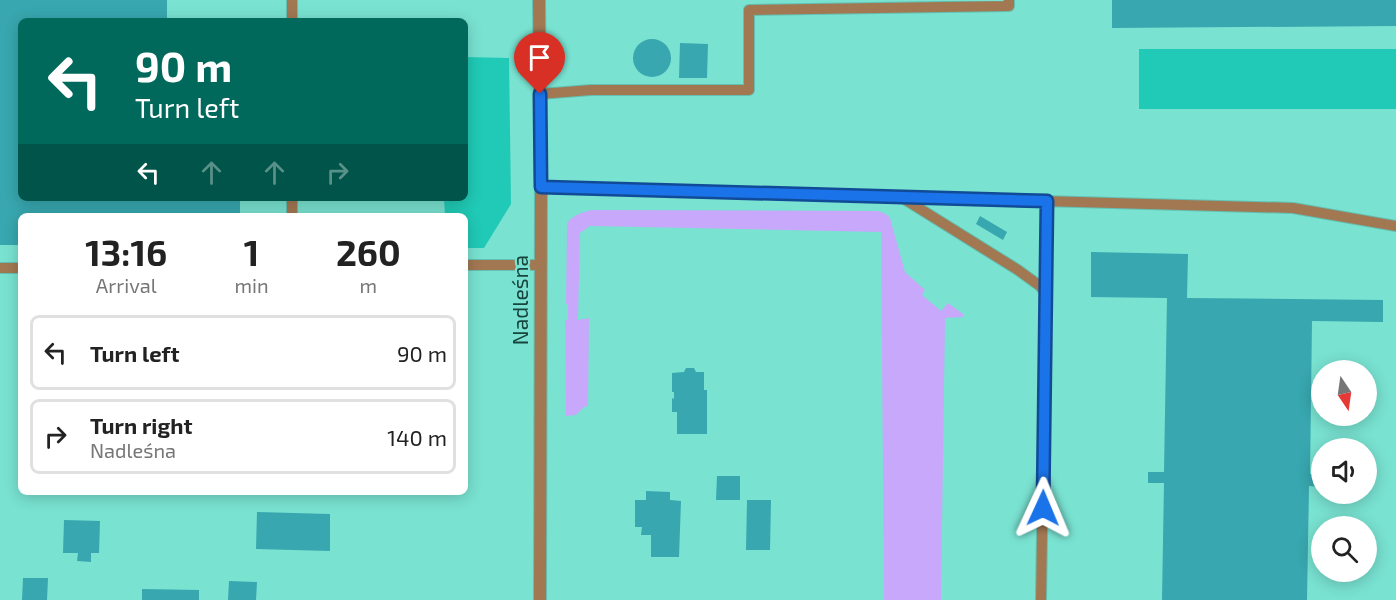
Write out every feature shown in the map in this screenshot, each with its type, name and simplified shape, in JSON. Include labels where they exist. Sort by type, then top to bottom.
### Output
[{"type":"street","name":"Nadleśna","points":[[539,0],[540,600]]},
{"type":"lane","points":[[292,0],[292,18]]},
{"type":"lane","points":[[540,94],[591,90],[749,90],[749,10],[1009,6],[1009,0]]},
{"type":"lane","points":[[541,187],[1293,208],[1396,226]]},
{"type":"lane","points":[[901,196],[1018,270],[1046,293]]},
{"type":"lane","points":[[1041,600],[1047,201]]},
{"type":"lane","points":[[468,265],[540,265]]},
{"type":"lane","points":[[0,268],[18,268]]},
{"type":"shaded area","points":[[1139,49],[1396,49],[1396,109],[1139,109]]},
{"type":"shaded area","points":[[468,57],[509,58],[511,204],[484,248],[468,248],[468,213],[445,213],[444,201],[468,201]]},
{"type":"shaded area","points":[[592,210],[878,211],[890,218],[905,272],[925,290],[922,295],[941,311],[948,303],[963,314],[963,317],[945,318],[941,600],[884,600],[881,232],[590,226],[580,233],[578,320],[589,318],[588,406],[576,415],[566,416],[567,223],[575,216]]},
{"type":"building","points":[[0,0],[167,0],[167,18],[18,18],[18,201],[240,201],[240,213],[18,213],[18,245],[0,245]]},
{"type":"building","points":[[1112,0],[1396,0],[1396,26],[1112,28]]},
{"type":"building","points":[[652,39],[666,44],[671,58],[666,72],[652,77],[638,72],[633,58],[638,44]]},
{"type":"building","points":[[680,43],[708,44],[707,78],[679,78]]},
{"type":"building","points":[[980,216],[1007,232],[1003,240],[976,224]]},
{"type":"building","points":[[1091,252],[1188,254],[1187,298],[1383,300],[1383,322],[1312,321],[1311,486],[1309,486],[1307,600],[1162,600],[1164,483],[1148,483],[1148,472],[1164,472],[1167,298],[1091,297]]},
{"type":"building","points":[[686,368],[704,372],[704,390],[707,390],[707,434],[677,434],[677,412],[672,412],[674,392],[672,392],[672,373],[684,372]]},
{"type":"building","points":[[717,476],[740,476],[740,500],[716,500]]},
{"type":"building","points":[[646,491],[670,492],[670,500],[681,501],[679,557],[651,557],[651,535],[641,535],[642,527],[635,527],[635,500],[646,500]]},
{"type":"building","points":[[747,500],[771,500],[770,550],[746,550]]},
{"type":"building","points":[[257,512],[330,514],[330,551],[256,549]]},
{"type":"building","points":[[64,520],[100,521],[99,553],[91,553],[91,562],[77,561],[78,553],[63,553]]},
{"type":"building","points":[[23,578],[48,578],[47,600],[22,600]]},
{"type":"building","points":[[229,581],[257,582],[256,600],[228,600]]},
{"type":"building","points":[[142,589],[199,590],[199,600],[142,600]]},
{"type":"route","points":[[540,94],[541,187],[1047,201],[1043,508]]}]
